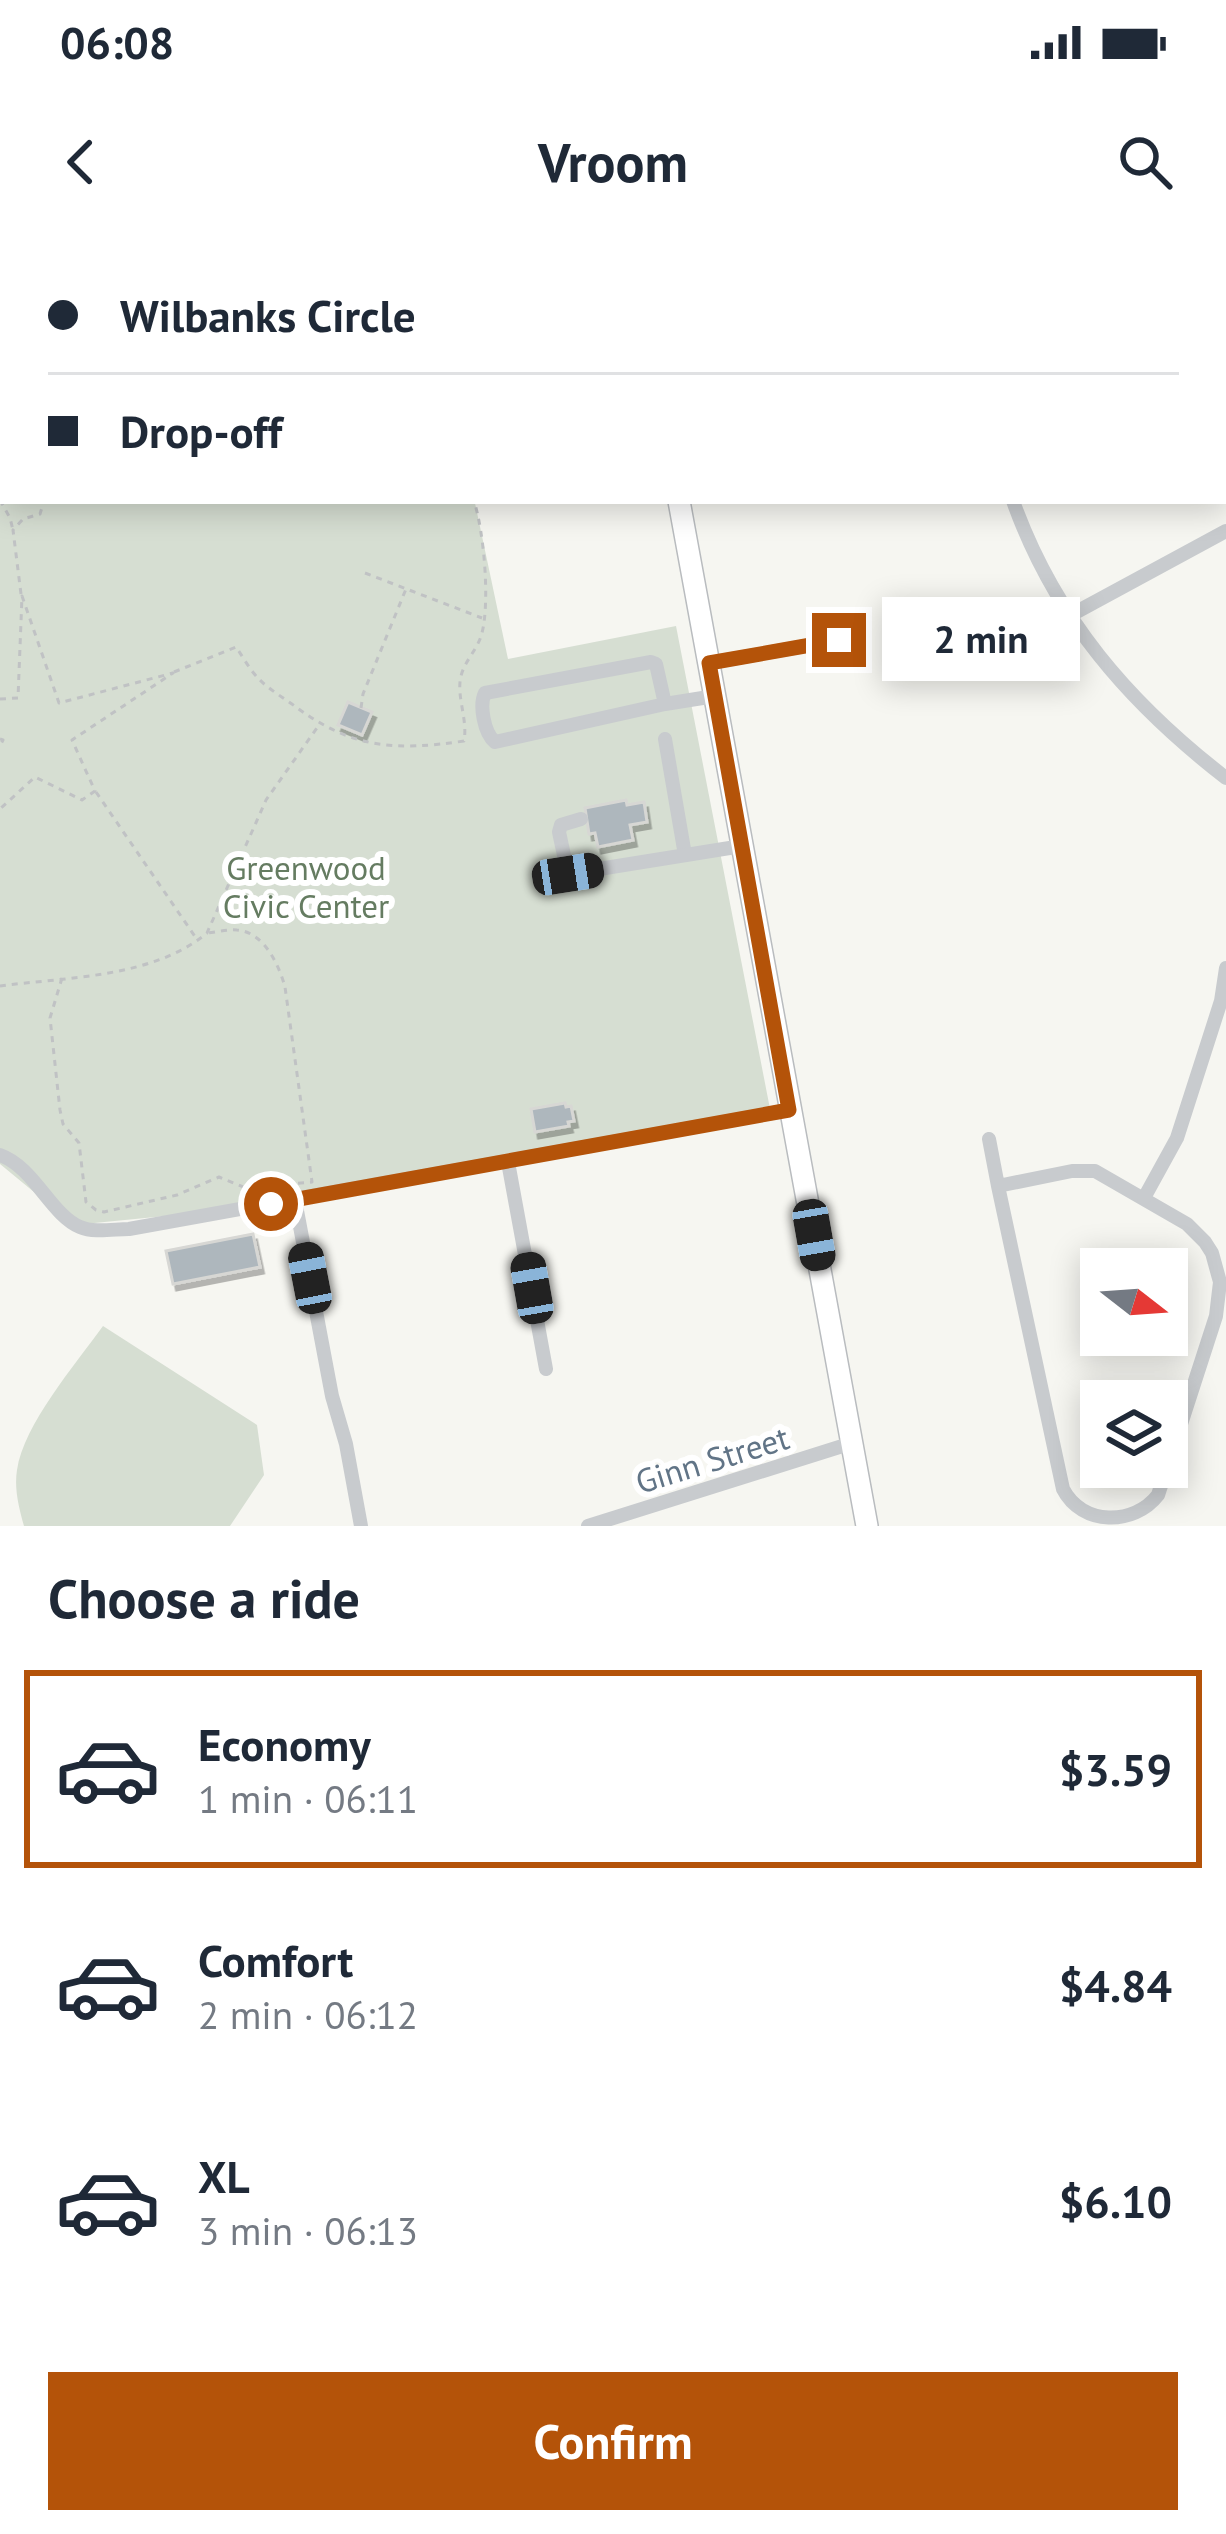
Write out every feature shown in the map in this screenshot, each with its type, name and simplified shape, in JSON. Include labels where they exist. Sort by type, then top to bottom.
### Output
[{"type":"highway","points":[[681,504],[867,1526]]},
{"type":"street","points":[[1014,504],[1069,616],[1107,667],[1144,709],[1226,778]]},
{"type":"street","points":[[1069,616],[1226,531]]},
{"type":"street","points":[[709,663],[839,640]]},
{"type":"street","points":[[664,704],[656,664],[650,662],[485,693],[482,701],[488,735],[495,742],[715,696]]},
{"type":"street","points":[[665,739],[685,856]]},
{"type":"street","points":[[581,819],[567,821],[559,832],[568,874],[742,846]]},
{"type":"street","points":[[1144,1198],[1177,1138],[1221,1001],[1226,968]]},
{"type":"street","points":[[0,1155],[26,1173],[74,1225],[129,1229],[789,1110]]},
{"type":"street","points":[[989,1139],[998,1186],[1063,1489],[1076,1511],[1102,1525],[1136,1520],[1158,1495],[1220,1299],[1217,1268],[1205,1242],[1186,1224],[1104,1175],[1084,1170],[998,1186]]},
{"type":"street","points":[[508,1162],[546,1369]]},
{"type":"street","points":[[295,1200],[361,1526]]},
{"type":"street","name":"Ginn Street","points":[[588,1526],[852,1443]]},
{"type":"path","points":[[0,699],[18,698],[22,596],[13,530],[4,504]]},
{"type":"path","points":[[13,530],[23,519],[40,514],[43,504]]},
{"type":"path","points":[[22,596],[59,703],[173,673],[236,647],[258,678],[320,724],[346,737],[404,748],[464,741],[459,683],[480,640],[485,576],[475,504]]},
{"type":"path","points":[[365,573],[483,619]]},
{"type":"path","points":[[361,708],[406,589]]},
{"type":"path","points":[[173,673],[72,740],[95,791],[198,940]]},
{"type":"path","points":[[0,986],[118,971],[169,956],[207,933],[266,800],[320,724]]},
{"type":"path","points":[[0,809],[35,777],[82,800],[95,791]]},
{"type":"path","points":[[62,978],[50,1018],[53,1065],[63,1124],[80,1143],[86,1202],[92,1207],[104,1212],[128,1207],[177,1195],[218,1177],[246,1189],[312,1182],[279,966],[253,934],[240,930],[207,933]]},
{"type":"green space","name":"Greenwood Civic Center","points":[[0,504],[475,504],[508,659],[676,626],[771,1114],[247,1208],[74,1225],[0,1164]]},
{"type":"green space","points":[[103,1326],[257,1425],[264,1475],[230,1526],[24,1526],[16,1484],[29,1434]]},
{"type":"building","points":[[348,702],[372,712],[362,735],[338,725]]},
{"type":"building","points":[[626,800],[627,805],[644,802],[647,822],[630,825],[633,840],[598,847],[595,833],[589,834],[585,808]]},
{"type":"building","points":[[571,1106],[574,1121],[569,1126],[535,1132],[531,1109]]},
{"type":"building","points":[[253,1234],[260,1267],[173,1284],[166,1251]]},
{"type":"route","points":[[271,1204],[789,1110],[709,663],[839,640]]}]
